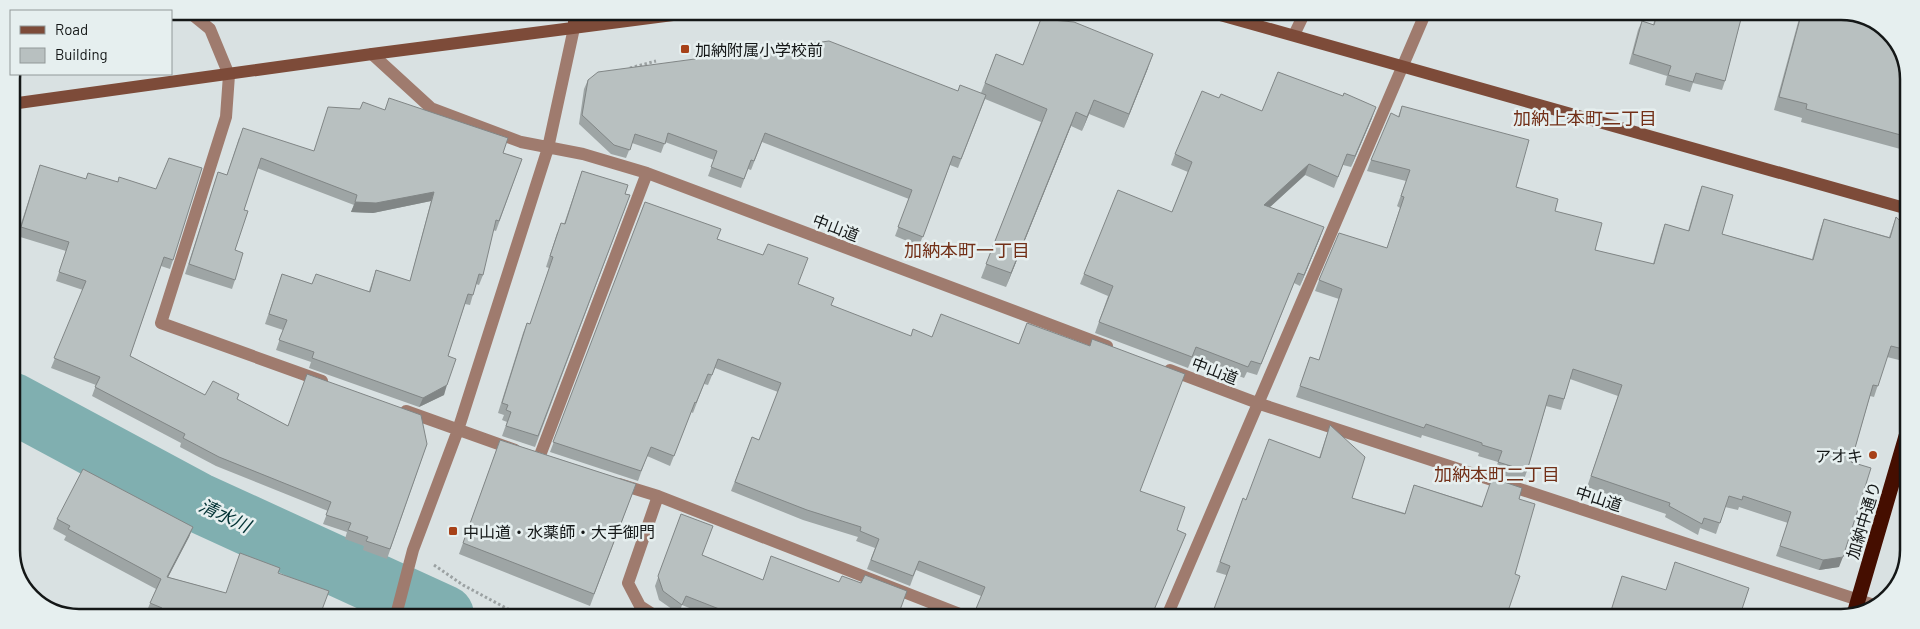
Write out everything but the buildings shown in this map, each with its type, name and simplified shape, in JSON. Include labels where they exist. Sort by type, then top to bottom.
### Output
[{"type":"highway","name":"加納中通り","points":[[1856,606],[1900,456]]},
{"type":"street","points":[[199,20],[210,29],[229,75],[226,117],[161,323],[337,387]]},
{"type":"street","points":[[398,609],[413,551],[458,430],[548,148],[574,28],[574,20]]},
{"type":"street","points":[[20,103],[635,20]]},
{"type":"street","points":[[1237,20],[1900,207]]},
{"type":"street","points":[[1294,35],[1301,20]]},
{"type":"street","points":[[1170,609],[1260,404],[1422,20]]},
{"type":"street","name":"中山道","points":[[372,54],[431,108],[521,142],[583,154],[647,173],[1120,352]]},
{"type":"street","points":[[393,407],[544,460],[647,173]]},
{"type":"street","name":"中山道","points":[[1158,366],[1260,404],[1856,606]]},
{"type":"street","points":[[603,479],[658,496],[947,609]]},
{"type":"street","points":[[645,609],[640,606],[628,583],[658,496]]},
{"type":"path","points":[[621,70],[656,61]]},
{"type":"path","points":[[413,551],[463,585],[508,609]]},
{"type":"waterway","name":"清水川","points":[[20,407],[197,502],[431,609]]},
{"type":"place","name":"加納附属小学校前","points":[[685,49]]},
{"type":"place","name":"アオキ","points":[[1873,455]]},
{"type":"place","name":"中山道・水薬師・大手御門","points":[[453,531]]},
{"type":"district","name":"加納上本町二丁目","points":[[1585,118]]},
{"type":"district","name":"加納本町一丁目","points":[[967,250]]},
{"type":"district","name":"加納本町二丁目","points":[[1497,474]]}]
